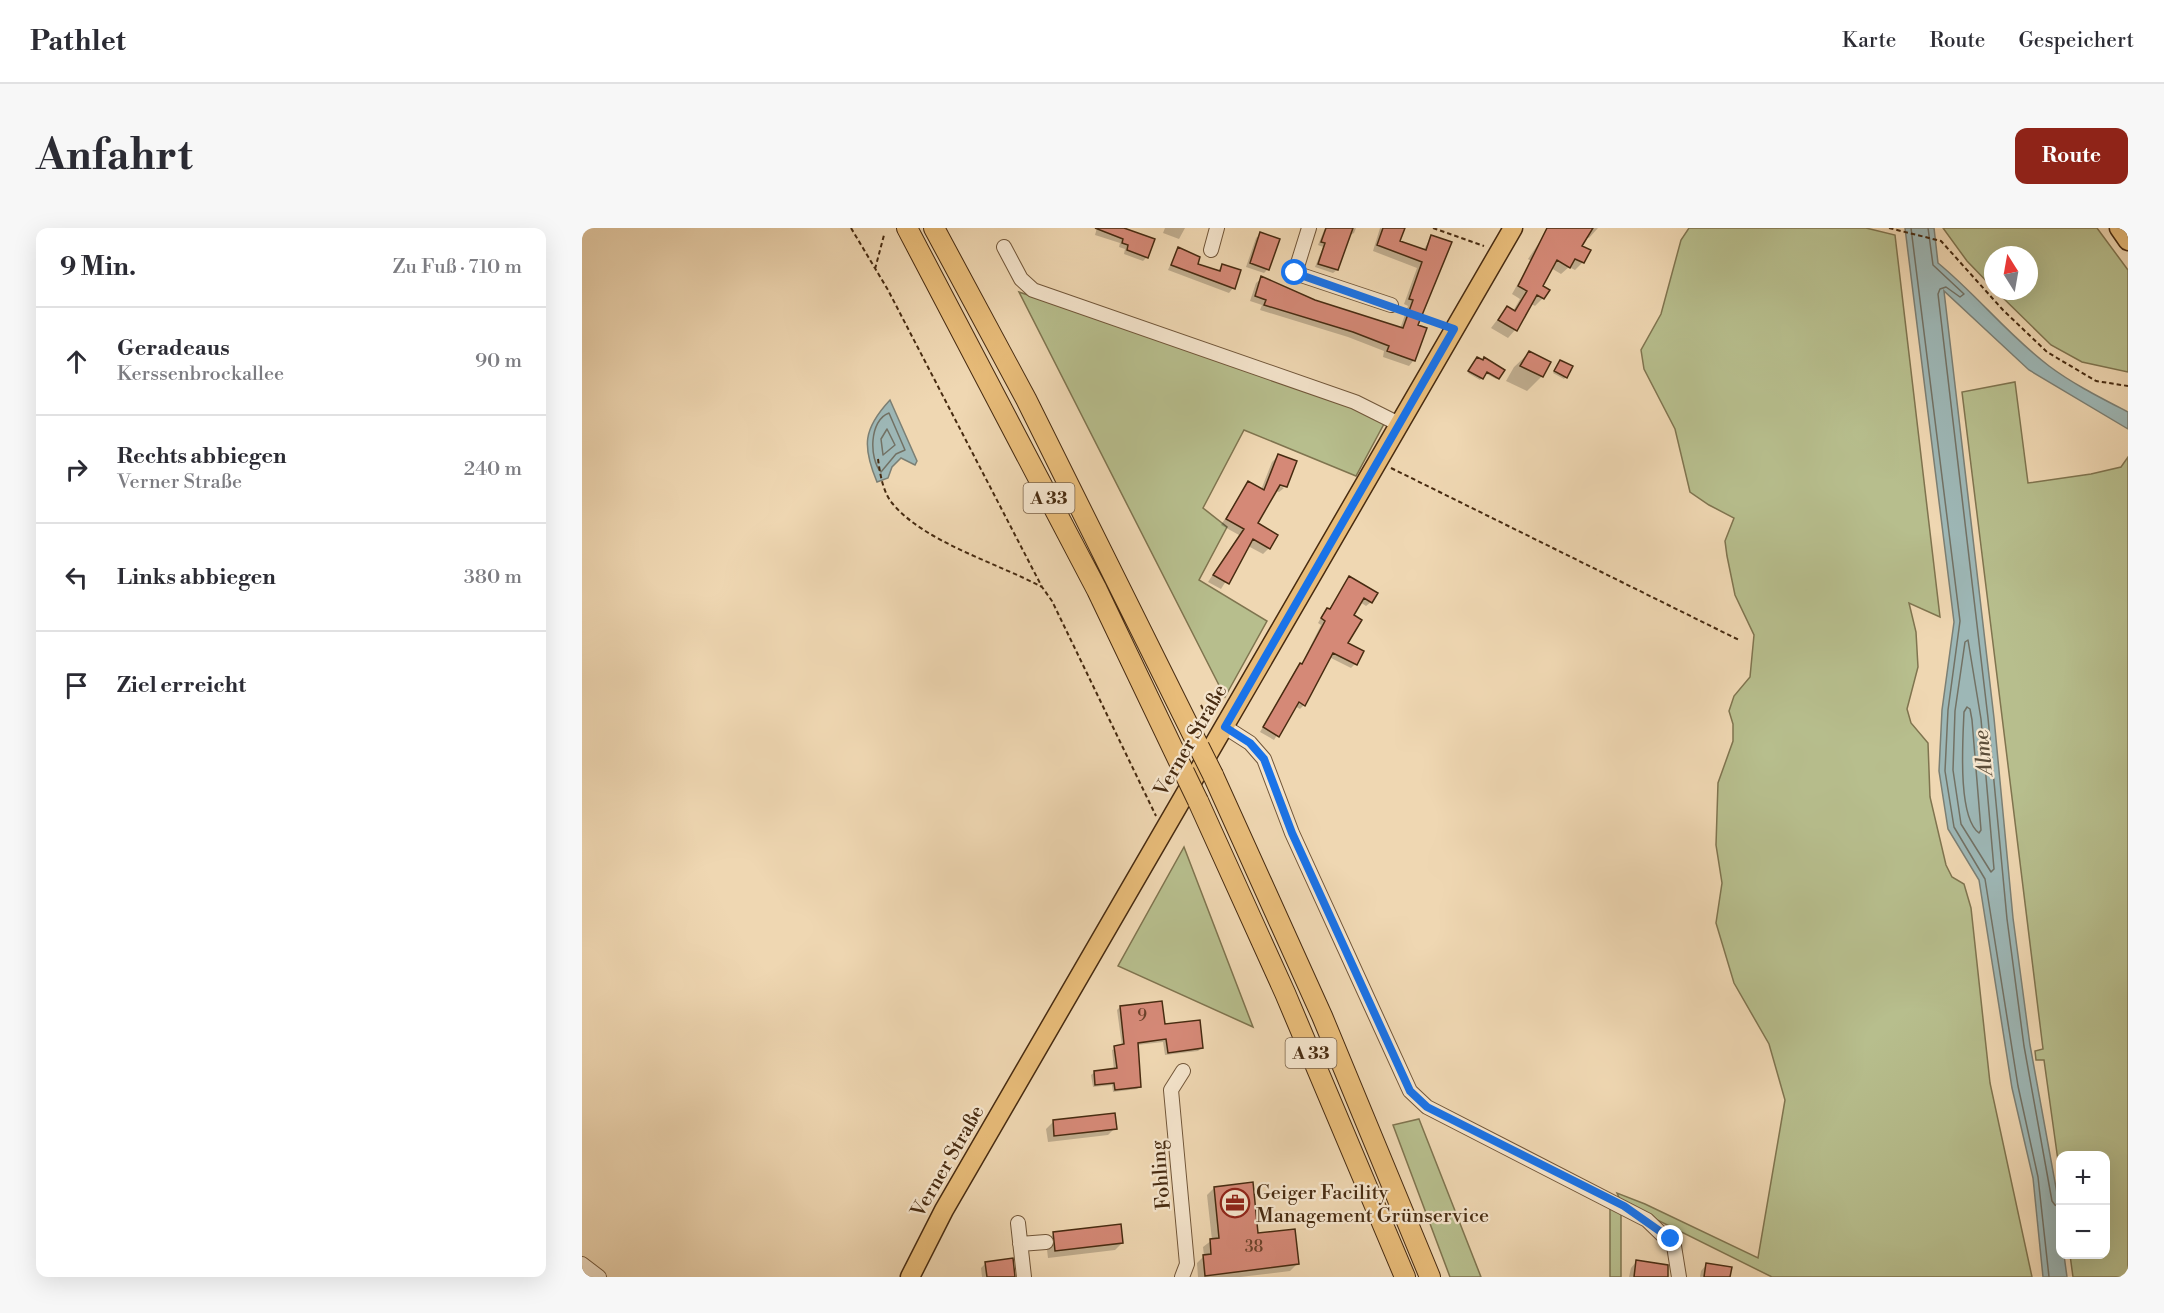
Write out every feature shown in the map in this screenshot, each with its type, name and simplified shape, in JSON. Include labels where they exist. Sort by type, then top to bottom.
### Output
[{"type":"highway","name":"A 33","points":[[907,228],[1076,550],[1198,801],[1286,993],[1405,1277]]},
{"type":"highway","name":"A 33","points":[[934,228],[1041,429],[1213,776],[1322,1016],[1430,1277]]},
{"type":"main road","name":"Verner Straße","points":[[910,1277],[935,1226],[1167,825],[1217,725],[1378,462],[1513,228]]},
{"type":"main road","points":[[2119,228],[2128,240]]},
{"type":"street","points":[[1211,250],[1217,228]]},
{"type":"street","points":[[1309,228],[1295,273],[1391,305]]},
{"type":"street","points":[[1004,247],[1021,279],[1033,290],[1355,402],[1399,424]]},
{"type":"street","points":[[1217,725],[1250,743],[1264,759],[1292,833],[1410,1091],[1427,1107],[1647,1220],[1674,1246],[1679,1277]]},
{"type":"street","name":"Fohling","points":[[1182,1277],[1187,1264],[1171,1090],[1183,1071]]},
{"type":"street","points":[[1018,1223],[1024,1277]]},
{"type":"street","points":[[1020,1244],[1046,1242]]},
{"type":"street","points":[[582,1264],[599,1277]]},
{"type":"path","points":[[851,228],[1042,587],[1052,601],[1154,814],[1167,825]]},
{"type":"path","points":[[1433,228],[1499,251]]},
{"type":"path","points":[[1889,228],[1941,241],[2047,352],[2096,381],[2128,386]]},
{"type":"path","points":[[874,268],[884,235]]},
{"type":"path","points":[[1391,305],[1454,329]]},
{"type":"path","points":[[878,459],[880,477],[891,502],[912,521],[959,549],[1042,587]]},
{"type":"path","points":[[1378,462],[1739,640]]},
{"type":"path","points":[[1201,705],[1217,725]]},
{"type":"green space","points":[[1689,228],[1866,228],[1895,235],[1940,617],[1909,603],[1916,632],[1918,667],[1907,709],[1911,723],[1928,743],[1930,797],[1946,865],[1952,877],[1964,884],[1971,908],[1990,1083],[2032,1277],[1772,1277],[1621,1202],[1617,1193],[1758,1258],[1785,1100],[1769,1044],[1734,983],[1716,923],[1722,883],[1716,845],[1718,783],[1733,741],[1733,724],[1729,711],[1734,696],[1750,677],[1754,635],[1735,595],[1727,556],[1725,541],[1734,518],[1690,492],[1675,429],[1644,369],[1641,350],[1661,314],[1681,240]]},
{"type":"green space","points":[[1943,228],[2097,228],[2128,270],[2128,372],[2082,362],[2051,345],[2005,300],[2038,300],[2038,246],[1984,246],[1984,279],[1967,261]]},
{"type":"green space","points":[[1019,292],[1366,410],[1385,422],[1356,476],[1244,430],[1203,508],[1227,527],[1199,580],[1267,621],[1225,697]]},
{"type":"green space","points":[[2015,382],[2028,483],[2091,474],[2121,467],[2128,457],[2128,1277],[2073,1277],[2071,1259],[2110,1259],[2110,1151],[2057,1151],[2044,1060],[2036,1060],[2035,1051],[2043,1049],[1962,392]]},
{"type":"green space","points":[[1184,847],[1253,1027],[1118,966]]},
{"type":"green space","points":[[1419,1119],[1481,1277],[1450,1277],[1393,1125]]},
{"type":"green space","points":[[1610,1206],[1621,1209],[1621,1277],[1610,1277]]},
{"type":"water","name":"Alme","points":[[1905,228],[1934,228],[1938,263],[2020,342],[2068,379],[2128,412],[2128,429],[2029,370],[1944,291],[1994,718],[2013,918],[2030,1045],[2056,1188],[2056,1259],[2065,1259],[2067,1277],[2043,1277],[2033,1178],[2012,1088],[1979,880],[1948,829],[1939,771],[1942,710],[1954,622]]},
{"type":"water","points":[[890,400],[917,461],[915,465],[901,458],[892,467],[888,478],[877,482],[869,458],[868,438],[874,420]]},
{"type":"building","points":[[1095,228],[1124,228],[1155,239],[1148,258],[1127,250],[1128,245],[1122,243],[1123,239]]},
{"type":"building","points":[[1326,228],[1353,228],[1338,270],[1318,264],[1325,243],[1321,242]]},
{"type":"building","points":[[1383,228],[1405,228],[1400,241],[1426,250],[1431,235],[1452,242],[1418,325],[1427,328],[1415,361],[1387,351],[1389,346],[1353,332],[1264,305],[1266,300],[1255,296],[1261,276],[1315,300],[1403,328],[1413,300],[1409,299],[1422,262],[1377,245]]},
{"type":"building","points":[[1547,228],[1593,228],[1582,246],[1591,250],[1584,263],[1575,259],[1570,268],[1557,260],[1543,286],[1550,290],[1544,299],[1537,295],[1517,331],[1498,320],[1507,306],[1515,311],[1527,291],[1518,286]]},
{"type":"building","points":[[1260,232],[1280,239],[1269,270],[1250,263]]},
{"type":"building","points":[[1178,247],[1200,257],[1198,264],[1220,271],[1222,264],[1241,270],[1235,289],[1171,265]]},
{"type":"building","points":[[1529,351],[1551,362],[1543,377],[1520,366]]},
{"type":"building","points":[[1477,357],[1483,360],[1484,357],[1505,370],[1499,379],[1487,372],[1483,379],[1468,371]]},
{"type":"building","points":[[1560,360],[1573,366],[1567,378],[1554,371]]},
{"type":"building","points":[[1278,454],[1297,461],[1287,487],[1280,485],[1258,523],[1278,535],[1270,549],[1253,539],[1229,584],[1213,575],[1244,529],[1226,519],[1248,481],[1264,490]]},
{"type":"building","points":[[1349,576],[1378,593],[1372,603],[1364,598],[1354,615],[1362,620],[1348,643],[1364,651],[1357,665],[1333,653],[1305,706],[1299,702],[1279,737],[1263,727],[1300,663],[1302,664],[1325,621],[1321,618],[1327,608],[1330,609]]},
{"type":"building","points":[[1162,1001],[1165,1024],[1200,1020],[1203,1048],[1168,1053],[1166,1039],[1138,1043],[1141,1087],[1115,1090],[1114,1083],[1095,1085],[1094,1071],[1117,1068],[1114,1046],[1124,1044],[1120,1006]]},
{"type":"building","points":[[1115,1113],[1117,1129],[1054,1136],[1053,1120]]},
{"type":"building","points":[[1253,1182],[1258,1233],[1295,1229],[1299,1264],[1205,1276],[1203,1255],[1211,1254],[1210,1239],[1219,1238],[1214,1187]]},
{"type":"building","points":[[1121,1224],[1123,1243],[1055,1251],[1053,1232]]},
{"type":"building","points":[[1013,1258],[1015,1277],[987,1277],[985,1262]]},
{"type":"building","points":[[1636,1260],[1668,1265],[1668,1277],[1634,1277]]},
{"type":"building","points":[[1706,1263],[1732,1267],[1730,1277],[1704,1277]]},
{"type":"place","name":"Geiger Facility Management Grünservice","points":[[1235,1203]]},
{"type":"route","points":[[1295,273],[1454,329],[1225,727],[1250,743],[1264,759],[1292,833],[1402,1078],[1410,1091],[1427,1107],[1624,1206],[1671,1239]]}]
